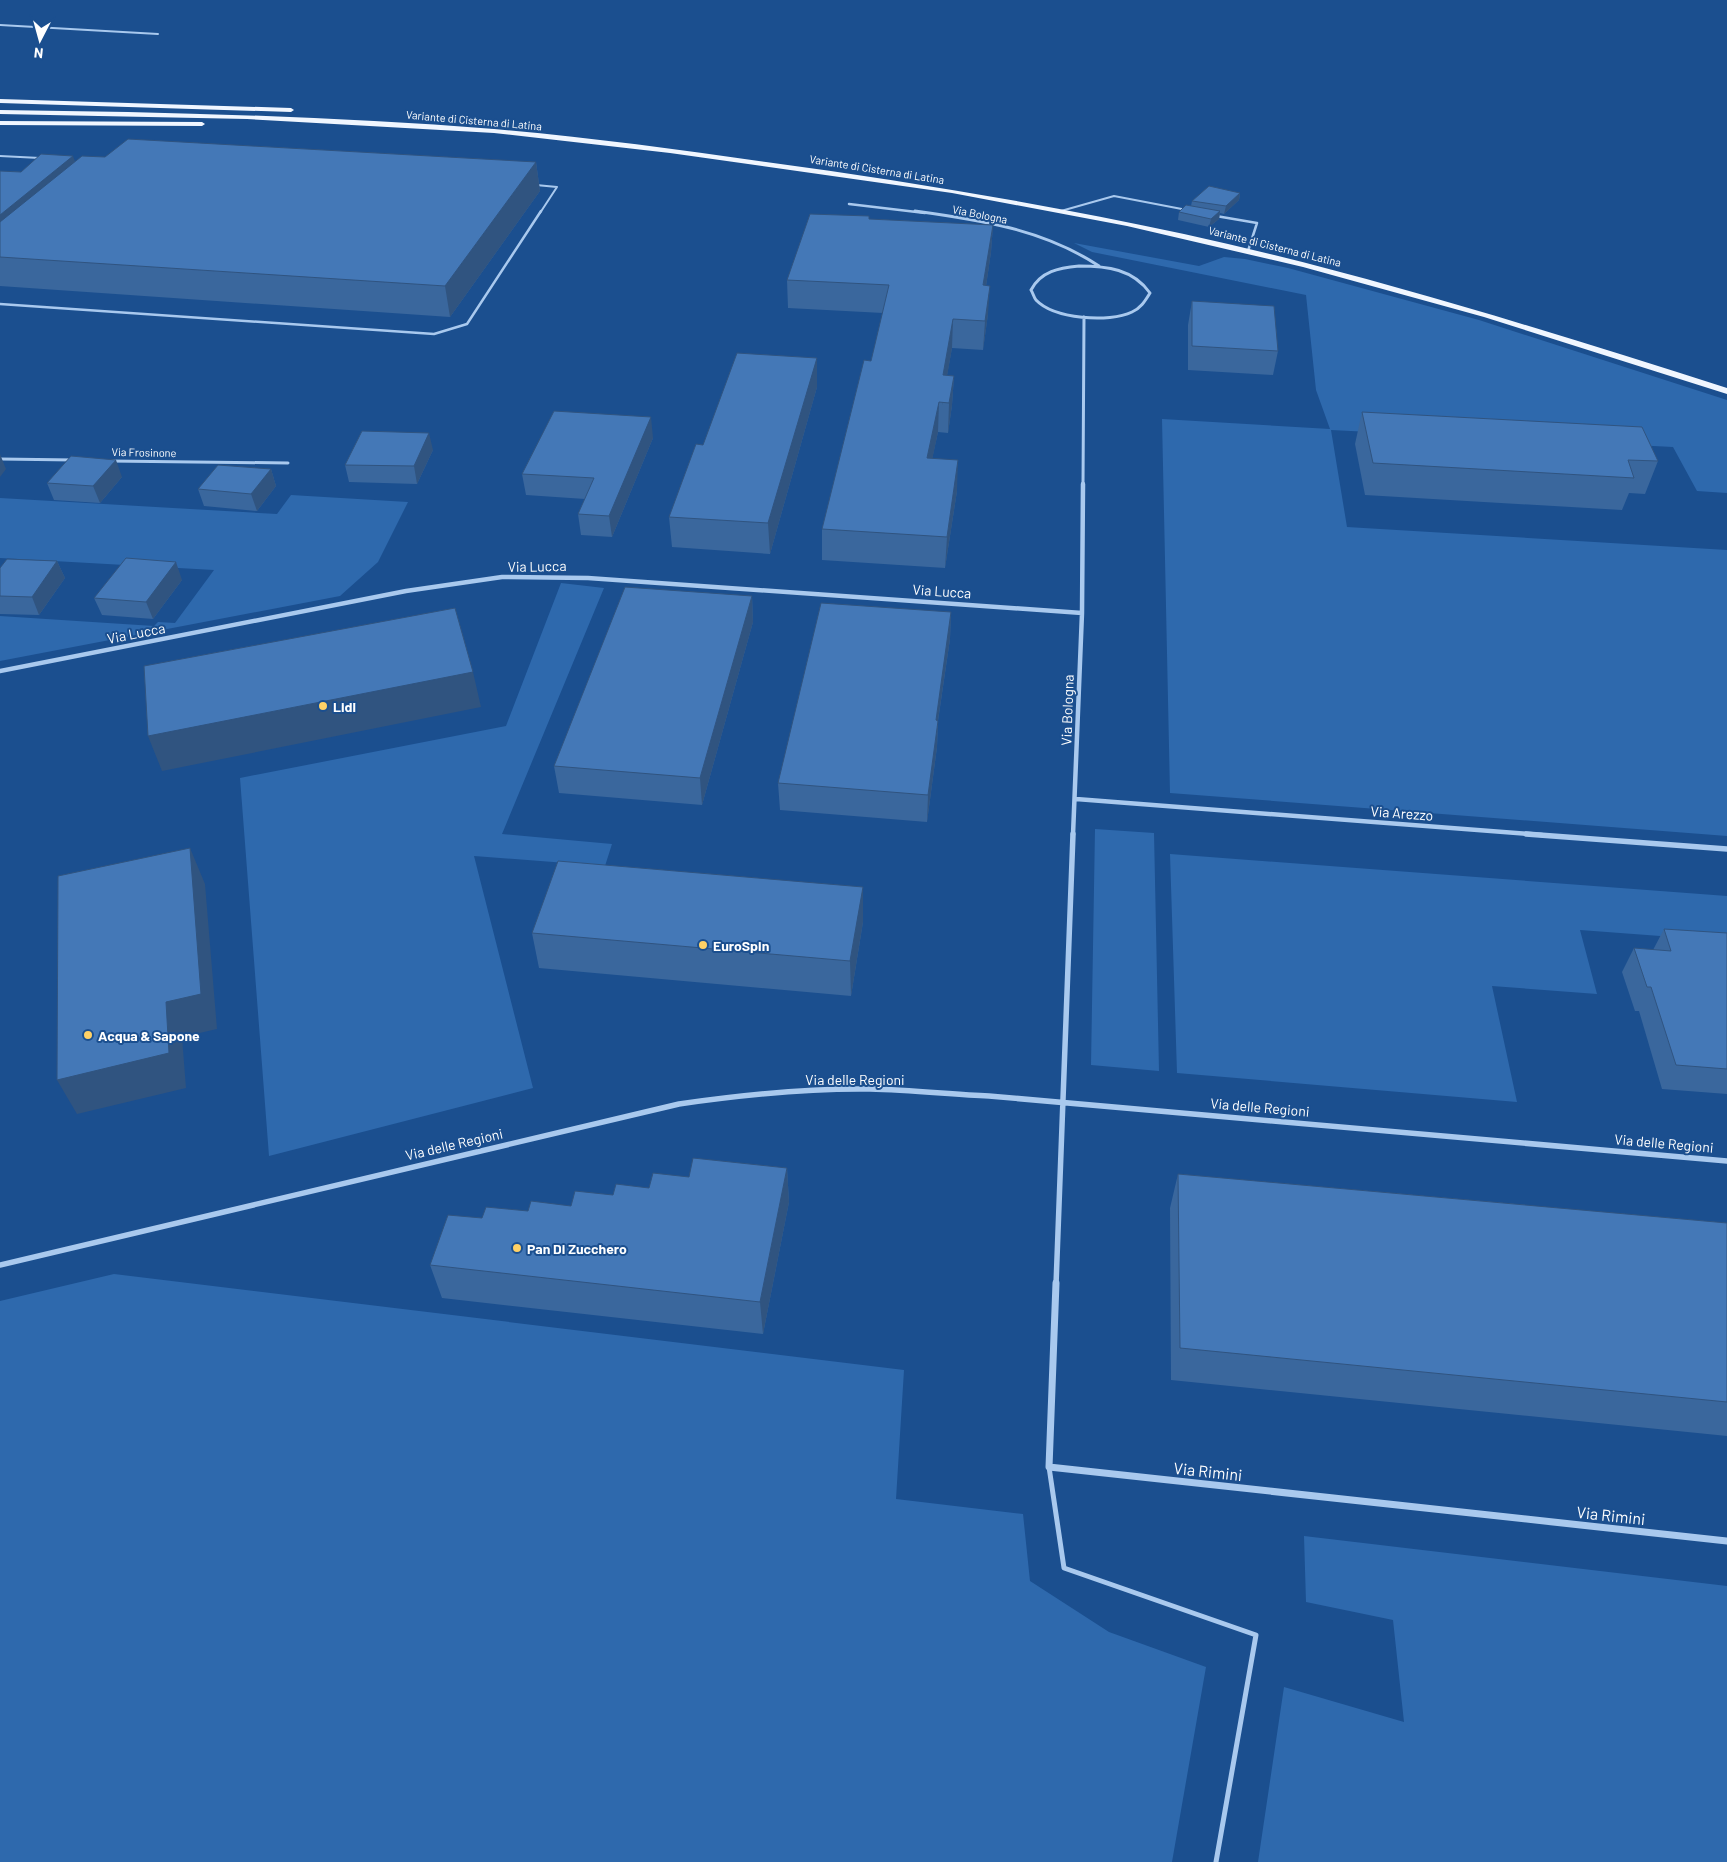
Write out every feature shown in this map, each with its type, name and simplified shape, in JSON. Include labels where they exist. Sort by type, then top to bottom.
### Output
[{"type":"main road","points":[[0,101],[300,111]]},
{"type":"main road","name":"Variante di Cisterna di Latina","points":[[0,112],[264,118],[495,131],[650,148],[935,189],[1061,211],[1248,250],[1424,296],[1727,391]]},
{"type":"main road","points":[[314,112],[495,131]]},
{"type":"main road","points":[[0,124],[213,124]]},
{"type":"main road","points":[[222,124],[495,131]]},
{"type":"street","name":"Via Bologna","points":[[849,204],[922,212],[1016,230],[1075,250],[1099,266]]},
{"type":"street","name":"Via Bologna","points":[[1099,266],[1134,276],[1146,284],[1150,292],[1148,301],[1139,309],[1124,315],[1104,318],[1084,317],[1063,314],[1046,307],[1035,299],[1031,290],[1034,281],[1044,273],[1060,268],[1099,266]]},
{"type":"street","name":"Via Bologna","points":[[1064,1102],[1082,612],[1084,317]]},
{"type":"street","points":[[0,459],[79,460]]},
{"type":"street","name":"Via Frosinone","points":[[109,461],[288,464]]},
{"type":"street","name":"Via Lucca","points":[[0,671],[406,591],[502,577],[588,578],[1082,612]]},
{"type":"street","name":"Via Arezzo","points":[[1076,799],[1727,849]]},
{"type":"street","name":"Via delle Regioni","points":[[0,1265],[669,1106],[777,1092],[870,1090],[989,1096],[1727,1161]]},
{"type":"street","points":[[1049,1467],[1064,1102]]},
{"type":"street","name":"Via Rimini","points":[[1049,1467],[1727,1541]]},
{"type":"lane","points":[[0,25],[158,34]]},
{"type":"lane","points":[[0,156],[47,158]]},
{"type":"lane","points":[[0,304],[434,334],[467,324],[557,186],[528,185]]},
{"type":"lane","points":[[1061,211],[1114,196],[1190,211]]},
{"type":"lane","points":[[1209,214],[1257,224],[1248,250]]},
{"type":"lane","points":[[1049,1467],[1064,1568],[1256,1635],[1216,1862]]},
{"type":"shaded area","points":[[1074,243],[1199,266],[1224,257],[1245,259],[1288,268],[1479,320],[1727,400],[1727,493],[1697,491],[1673,447],[1331,430],[1347,527],[1727,550],[1727,836],[1170,793],[1162,419],[1330,429],[1316,390],[1306,295],[1092,252]]},
{"type":"shaded area","points":[[291,495],[408,502],[378,562],[340,596],[0,661],[0,616],[154,626],[158,622],[175,623],[214,570],[0,558],[0,498],[277,514]]},
{"type":"shaded area","points":[[561,583],[604,588],[502,834],[612,844],[605,866],[474,856],[533,1088],[269,1156],[240,778],[506,726]]},
{"type":"shaded area","points":[[1095,829],[1154,833],[1159,1071],[1091,1065]]},
{"type":"shaded area","points":[[1170,854],[1727,896],[1727,941],[1580,930],[1597,994],[1492,986],[1517,1102],[1177,1073]]},
{"type":"shaded area","points":[[114,1274],[904,1370],[896,1499],[1023,1514],[1030,1581],[1109,1632],[1206,1667],[1172,1862],[0,1862],[0,1301]]},
{"type":"shaded area","points":[[1304,1536],[1727,1586],[1727,1862],[1258,1862],[1284,1687],[1404,1722],[1393,1620],[1306,1602]]},
{"type":"building","points":[[128,139],[536,162],[445,286],[0,257],[0,222],[82,156],[105,157]]},
{"type":"building","points":[[41,154],[73,156],[0,215],[0,171],[21,172]]},
{"type":"building","points":[[1209,186],[1240,193],[1226,206],[1192,201]]},
{"type":"building","points":[[1186,205],[1220,211],[1211,219],[1179,212]]},
{"type":"building","points":[[810,214],[869,216],[869,219],[993,225],[983,285],[990,286],[985,321],[953,319],[943,375],[954,376],[949,403],[939,402],[927,458],[958,460],[947,537],[822,529],[864,360],[871,361],[889,285],[787,280]]},
{"type":"building","points":[[1192,301],[1274,306],[1278,351],[1192,346]]},
{"type":"building","points":[[737,353],[817,358],[768,523],[669,517],[696,444],[703,445]]},
{"type":"building","points":[[554,411],[651,417],[609,516],[578,514],[594,478],[522,474]]},
{"type":"building","points":[[1362,412],[1642,427],[1658,461],[1628,460],[1634,478],[1373,463]]},
{"type":"building","points":[[362,431],[429,433],[414,466],[345,465]]},
{"type":"building","points":[[71,456],[116,460],[93,486],[47,483]]},
{"type":"building","points":[[218,465],[271,469],[251,494],[198,489]]},
{"type":"building","points":[[126,558],[176,562],[146,602],[94,598]]},
{"type":"building","points":[[7,559],[57,561],[32,597],[0,596],[0,568]]},
{"type":"building","points":[[625,587],[752,596],[700,778],[554,766]]},
{"type":"building","points":[[821,603],[951,612],[928,795],[778,783]]},
{"type":"building","points":[[455,608],[473,672],[148,736],[144,666]]},
{"type":"building","points":[[190,848],[201,994],[166,1002],[169,1053],[57,1080],[58,876]]},
{"type":"building","points":[[558,861],[863,887],[850,961],[532,933]]},
{"type":"building","points":[[1664,929],[1727,933],[1727,1069],[1676,1065],[1651,987],[1647,987],[1634,948],[1671,951]]},
{"type":"building","points":[[693,1158],[787,1168],[760,1302],[430,1265],[448,1215],[482,1218],[486,1207],[528,1211],[531,1201],[571,1206],[575,1191],[613,1195],[616,1184],[649,1188],[653,1173],[689,1177]]},
{"type":"building","points":[[1178,1174],[1727,1223],[1727,1402],[1180,1348]]},
{"type":"place","name":"Lidl","points":[[323,706]]},
{"type":"place","name":"EuroSpin","points":[[703,945]]},
{"type":"place","name":"Acqua & Sapone","points":[[88,1035]]},
{"type":"place","name":"Pan Di Zucchero","points":[[517,1248]]}]
